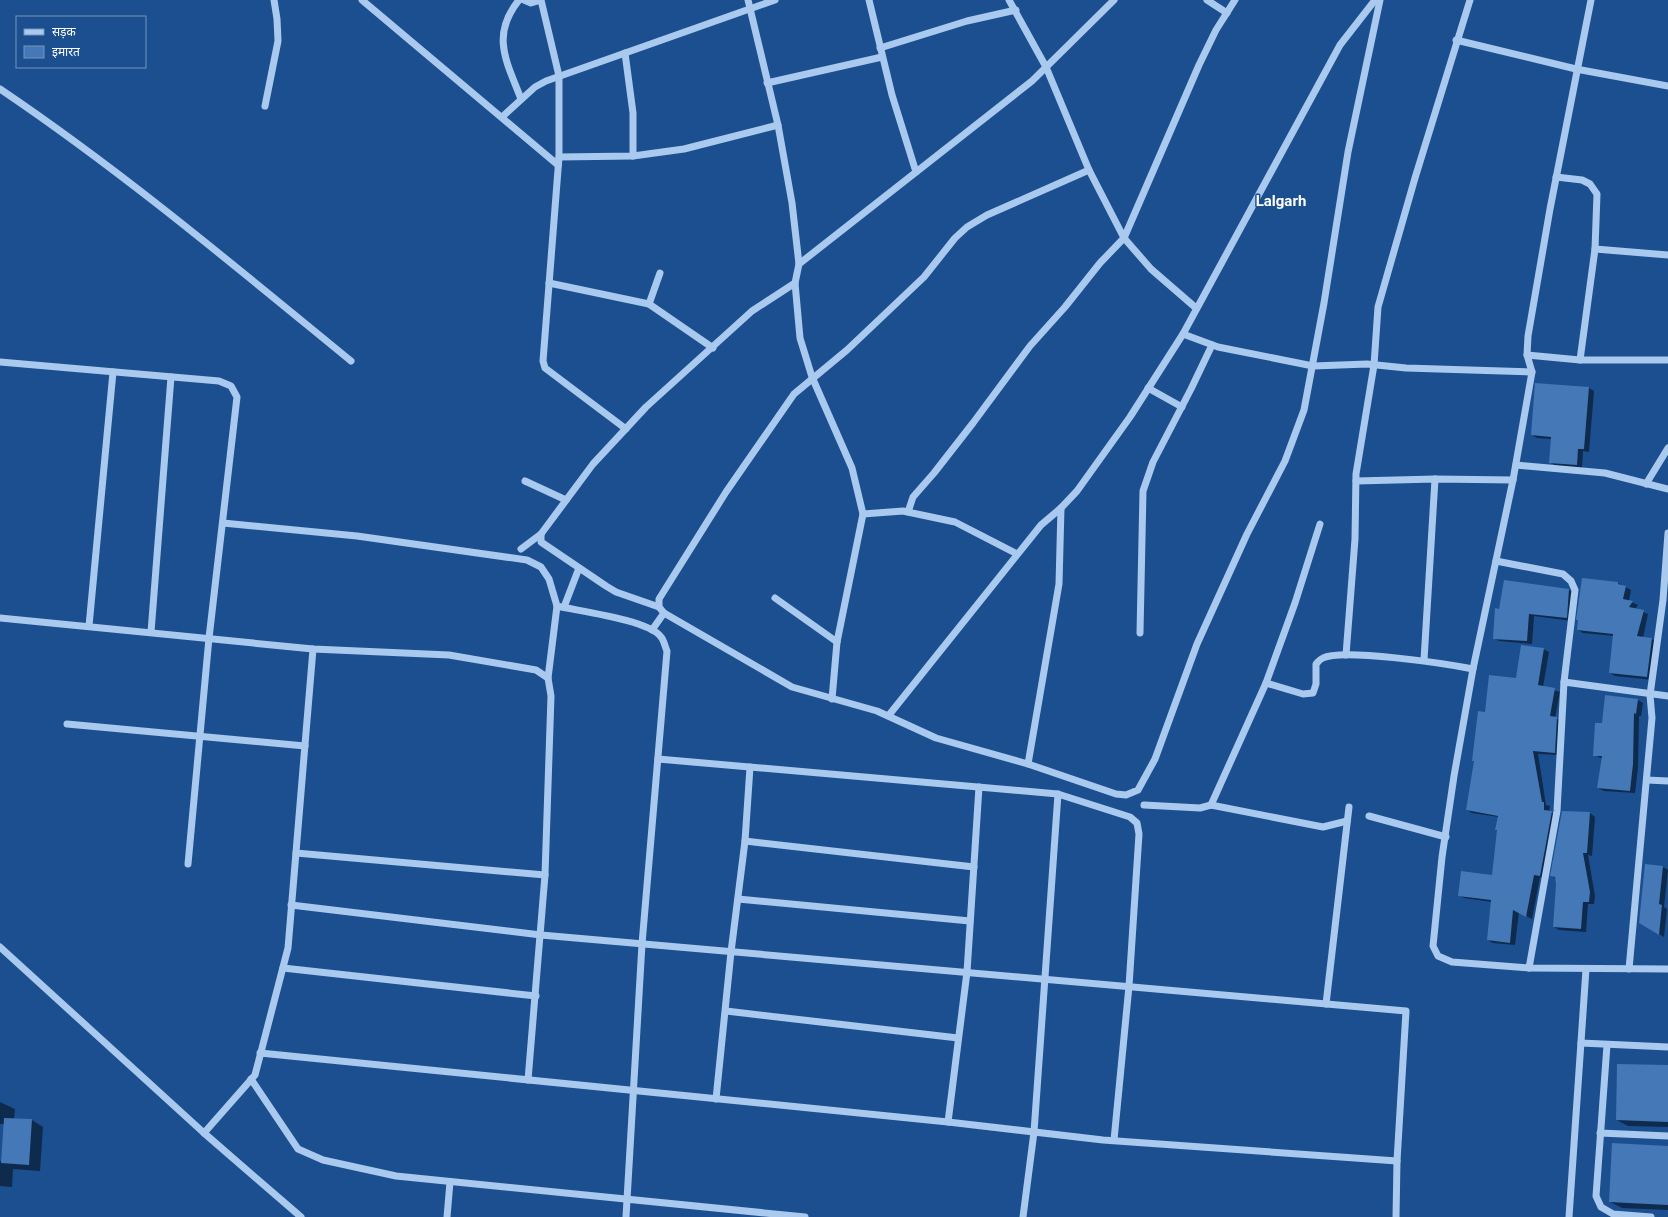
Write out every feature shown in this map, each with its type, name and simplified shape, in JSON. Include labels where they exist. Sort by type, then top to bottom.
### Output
[{"type":"street","points":[[265,106],[278,41],[274,0]]},
{"type":"street","points":[[362,0],[558,165]]},
{"type":"street","points":[[519,0],[506,21],[502,44],[503,54],[521,99]]},
{"type":"street","points":[[524,0],[531,3],[541,0],[559,76],[559,157],[543,361],[545,368],[626,429]]},
{"type":"street","points":[[748,0],[778,125],[792,203],[799,264],[795,282],[800,338],[812,377],[852,468],[863,514],[837,642],[832,699]]},
{"type":"street","points":[[502,117],[535,87],[559,76],[775,0]]},
{"type":"street","points":[[869,0],[882,57],[916,172]]},
{"type":"street","points":[[1009,0],[1016,10],[1046,67],[1089,170],[1124,238],[1151,269],[1196,308]]},
{"type":"street","points":[[799,264],[1032,80],[1114,0]]},
{"type":"street","points":[[1207,0],[1227,13]]},
{"type":"street","points":[[908,512],[913,497],[959,442],[1030,346],[1065,307],[1100,263],[1124,238],[1199,65],[1235,0]]},
{"type":"street","points":[[889,715],[1041,525],[1077,492],[1121,430],[1183,334],[1340,45],[1376,0]]},
{"type":"street","points":[[541,534],[541,542],[616,592],[662,610],[792,687],[889,715],[936,738],[1028,764],[1116,794],[1126,795],[1138,790],[1155,759],[1198,644],[1222,588],[1247,534],[1285,461],[1304,410],[1313,366],[1348,152],[1380,0]]},
{"type":"street","points":[[1346,655],[1355,539],[1356,481],[1374,365],[1378,307],[1456,40],[1470,0]]},
{"type":"street","points":[[1591,0],[1576,69],[1530,329],[1527,354],[1532,372],[1516,465],[1473,669],[1446,837],[1433,946],[1438,956],[1452,962],[1530,968],[1668,969]]},
{"type":"street","points":[[880,48],[967,21],[1016,10]]},
{"type":"street","points":[[1456,40],[1576,69],[1668,86]]},
{"type":"street","points":[[625,53],[633,113],[633,156]]},
{"type":"street","points":[[767,83],[882,57]]},
{"type":"street","points":[[0,88],[54,125],[146,194],[351,361]]},
{"type":"street","points":[[559,157],[633,156],[684,149],[778,125]]},
{"type":"street","points":[[652,630],[662,610],[660,599],[726,492],[794,394],[812,377],[847,350],[924,277],[954,238],[967,227],[987,215],[1089,170]]},
{"type":"street","points":[[1556,177],[1582,180],[1590,184],[1597,194],[1595,249],[1580,360]]},
{"type":"street","points":[[1595,249],[1668,255]]},
{"type":"street","points":[[649,304],[660,273]]},
{"type":"street","points":[[521,549],[541,534],[593,464],[646,408],[752,311],[795,282]]},
{"type":"street","points":[[549,283],[649,304],[713,348]]},
{"type":"street","points":[[1183,334],[1212,345],[1313,366],[1374,365],[1406,368],[1532,372]]},
{"type":"street","points":[[1140,633],[1143,491],[1153,462],[1212,345]]},
{"type":"street","points":[[1527,354],[1580,360],[1668,360]]},
{"type":"street","points":[[0,362],[219,381],[231,386],[237,397],[209,638],[188,864]]},
{"type":"street","points":[[89,626],[112,372]]},
{"type":"street","points":[[152,632],[171,377]]},
{"type":"street","points":[[1148,388],[1182,407]]},
{"type":"street","points":[[1646,484],[1668,448]]},
{"type":"street","points":[[1516,465],[1606,473],[1668,489]]},
{"type":"street","points":[[1356,481],[1435,479],[1513,480]]},
{"type":"street","points":[[1424,660],[1435,479]]},
{"type":"street","points":[[525,481],[566,500]]},
{"type":"street","points":[[1028,764],[1059,584],[1061,508]]},
{"type":"street","points":[[863,514],[908,512],[955,522],[1017,554]]},
{"type":"street","points":[[223,523],[357,536],[527,560],[541,567],[549,579],[560,607]]},
{"type":"street","points":[[1211,805],[1266,683],[1295,603],[1320,524]]},
{"type":"street","points":[[1629,969],[1652,718],[1650,694],[1665,600],[1668,533]]},
{"type":"street","points":[[1496,561],[1563,574],[1571,581],[1575,590],[1564,682],[1557,811],[1530,968]]},
{"type":"street","points":[[528,1080],[545,875],[551,696],[548,678],[560,607],[579,568]]},
{"type":"street","points":[[775,598],[837,642]]},
{"type":"street","points":[[560,607],[637,624],[652,630],[661,637],[667,651],[642,944],[632,1091],[626,1217]]},
{"type":"street","points":[[0,618],[314,649],[449,655],[536,670],[548,678]]},
{"type":"street","points":[[204,1133],[255,1075],[288,948],[314,649]]},
{"type":"street","points":[[1266,683],[1303,694],[1313,693],[1316,684],[1316,664],[1323,658],[1346,655],[1424,660],[1473,669]]},
{"type":"street","points":[[1564,682],[1668,696]]},
{"type":"street","points":[[67,724],[305,746]]},
{"type":"street","points":[[658,759],[1058,794],[1130,817],[1137,824],[1139,834],[1129,986],[1114,1140]]},
{"type":"street","points":[[716,1099],[731,952],[745,842],[750,767]]},
{"type":"street","points":[[1647,780],[1668,781]]},
{"type":"street","points":[[948,1122],[967,972],[979,787]]},
{"type":"street","points":[[1023,1217],[1034,1132],[1058,794]]},
{"type":"street","points":[[1144,805],[1200,808],[1211,805],[1323,827],[1347,821]]},
{"type":"street","points":[[1326,1004],[1349,807]]},
{"type":"street","points":[[1369,816],[1446,837]]},
{"type":"street","points":[[745,842],[974,867]]},
{"type":"street","points":[[296,854],[545,875]]},
{"type":"street","points":[[738,899],[970,921]]},
{"type":"street","points":[[291,906],[541,936],[1406,1010],[1397,1161],[1396,1217]]},
{"type":"street","points":[[0,947],[204,1133],[302,1217]]},
{"type":"street","points":[[283,968],[536,996]]},
{"type":"street","points":[[1569,1217],[1586,969]]},
{"type":"street","points":[[726,1011],[958,1038]]},
{"type":"street","points":[[1581,1043],[1668,1047]]},
{"type":"street","points":[[1607,1045],[1596,1196],[1601,1207],[1614,1214],[1651,1217]]},
{"type":"street","points":[[260,1053],[948,1122],[1103,1140],[1397,1161]]},
{"type":"street","points":[[251,1080],[298,1149],[323,1160],[388,1174],[450,1182],[805,1217]]},
{"type":"street","points":[[1600,1133],[1668,1136]]},
{"type":"street","points":[[447,1217],[450,1182]]},
{"type":"building","points":[[1535,383],[1589,387],[1584,449],[1578,449],[1577,465],[1549,463],[1551,437],[1531,435]]},
{"type":"building","points":[[1582,578],[1618,582],[1618,584],[1626,586],[1623,599],[1633,601],[1629,607],[1644,610],[1637,636],[1652,638],[1647,677],[1609,673],[1613,634],[1577,630],[1578,620],[1576,620]]},
{"type":"building","points":[[1504,580],[1569,589],[1567,618],[1529,614],[1527,641],[1493,639],[1495,608],[1499,609]]},
{"type":"building","points":[[1521,645],[1544,648],[1538,685],[1555,688],[1550,716],[1557,717],[1555,753],[1533,751],[1542,802],[1544,802],[1544,810],[1552,811],[1540,876],[1534,875],[1526,917],[1513,910],[1510,943],[1487,940],[1491,900],[1458,896],[1461,871],[1492,875],[1497,830],[1495,830],[1498,816],[1466,810],[1474,761],[1472,761],[1478,711],[1485,712],[1489,675],[1516,678]]},
{"type":"building","points":[[1605,695],[1638,699],[1636,714],[1634,713],[1633,764],[1630,791],[1597,788],[1602,756],[1593,756],[1595,723],[1602,723]]},
{"type":"building","points":[[1562,811],[1590,812],[1587,853],[1583,853],[1590,892],[1589,902],[1583,902],[1581,929],[1553,927],[1556,884],[1555,877],[1550,876]]},
{"type":"building","points":[[1645,864],[1663,866],[1659,904],[1662,905],[1659,935],[1639,923]]},
{"type":"building","points":[[1617,1064],[1668,1065],[1668,1122],[1616,1120]]},
{"type":"building","points":[[4,1118],[32,1119],[29,1165],[1,1163]]},
{"type":"building","points":[[1612,1143],[1668,1146],[1668,1205],[1609,1202]]},
{"type":"district","name":"Lalgarh","points":[[1281,201]]}]
